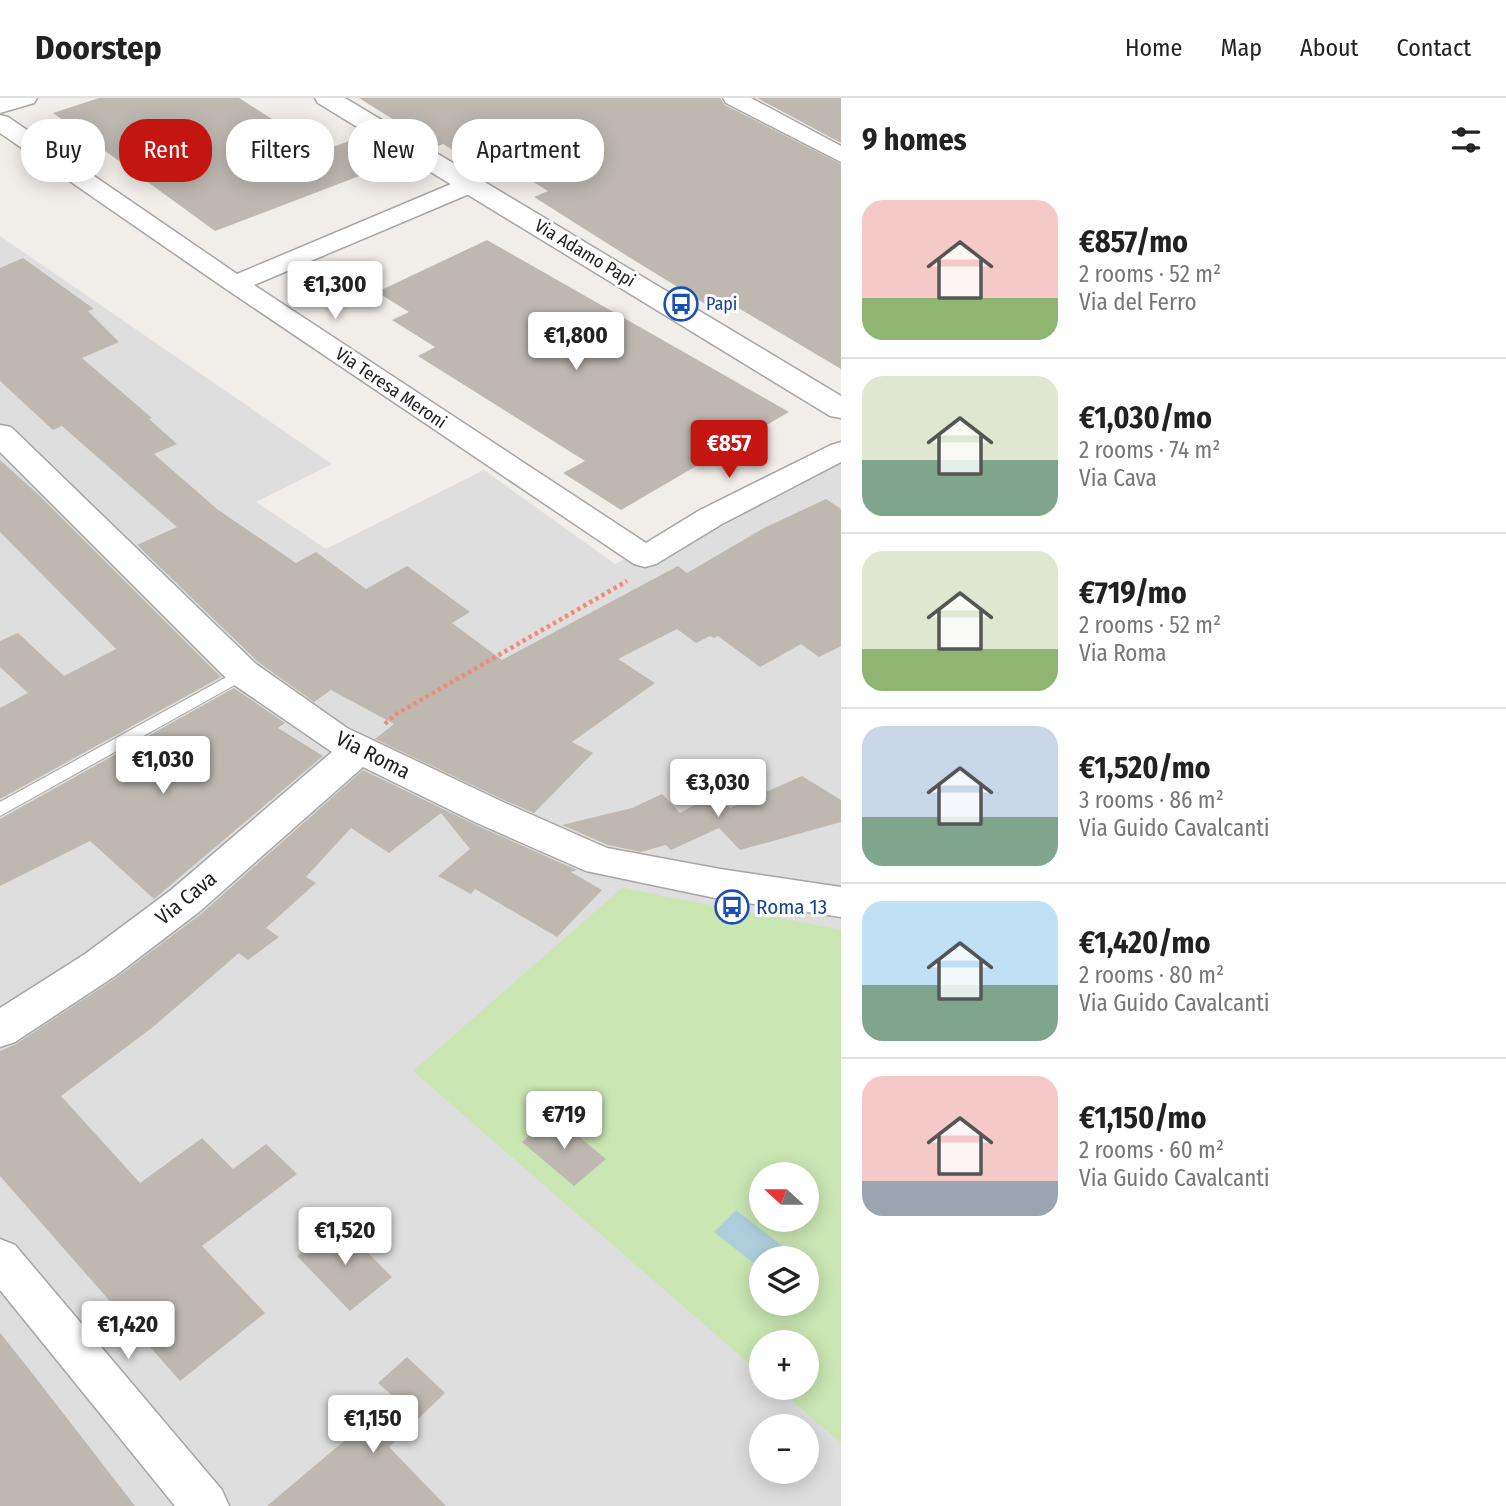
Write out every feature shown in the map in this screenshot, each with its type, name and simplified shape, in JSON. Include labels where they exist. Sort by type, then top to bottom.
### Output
[{"type":"street","points":[[0,106],[25,98]]},
{"type":"street","name":"Via Adamo Papi","points":[[327,98],[841,409]]},
{"type":"street","points":[[734,98],[841,155]]},
{"type":"street","name":"Via Teresa Meroni","points":[[0,122],[641,567]]},
{"type":"street","points":[[235,284],[472,184]]},
{"type":"street","name":"Via Roma","points":[[0,434],[243,673],[334,737],[600,861],[720,884],[841,902]]},
{"type":"street","points":[[641,567],[711,517],[841,451]]},
{"type":"street","name":"Via Cava","points":[[0,1030],[100,965],[185,901],[359,749]]},
{"type":"street","points":[[0,1258],[205,1506]]},
{"type":"lane","points":[[0,810],[243,673]]},
{"type":"path","points":[[359,749],[393,716],[641,567]]},
{"type":"shaded area","points":[[0,236],[332,464],[256,502],[326,549],[484,470],[615,564],[841,446],[841,1506],[0,1506]]},
{"type":"green space","points":[[622,888],[841,930],[841,1443],[819,1424],[819,1414],[807,1414],[791,1400],[819,1400],[819,1330],[749,1330],[749,1364],[413,1071]]},
{"type":"water","points":[[736,1210],[749,1220],[749,1232],[764,1232],[782,1246],[749,1246],[749,1260],[714,1232]]},
{"type":"building","points":[[99,98],[239,98],[272,119],[226,119],[226,182],[334,182],[334,147],[348,141],[348,180],[215,231],[148,182],[212,182],[212,119],[119,119],[119,161],[105,151],[105,119],[61,119],[53,113]]},
{"type":"building","points":[[359,98],[720,98],[725,105],[841,164],[841,369],[725,300],[710,307],[534,197],[548,191],[534,182],[604,182],[604,119],[452,119],[452,149],[443,144],[438,146],[438,119],[393,119]]},
{"type":"building","points":[[757,98],[841,98],[841,143]]},
{"type":"building","points":[[487,240],[789,412],[621,510],[563,473],[585,461],[418,356],[435,347],[392,320],[409,312],[377,292]]},
{"type":"building","points":[[23,258],[94,309],[88,311],[119,342],[82,358],[152,418],[149,419],[177,444],[154,454],[217,509],[296,563],[316,552],[366,589],[407,566],[470,612],[452,623],[502,660],[678,566],[687,573],[764,528],[826,499],[841,509],[841,646],[819,657],[801,644],[760,667],[718,636],[710,636],[696,643],[677,629],[618,659],[655,683],[572,742],[593,753],[534,813],[375,739],[394,724],[331,690],[314,702],[258,662],[137,545],[177,527],[62,426],[53,430],[0,381],[0,268]]},
{"type":"building","points":[[0,460],[41,497],[221,677],[0,799],[0,708],[28,693],[0,667],[0,641],[18,633],[64,676],[116,649],[0,532]]},
{"type":"building","points":[[234,688],[285,723],[278,728],[323,756],[154,899],[90,841],[0,886],[0,819]]},
{"type":"building","points":[[363,770],[577,870],[571,872],[602,890],[557,937],[475,889],[471,894],[438,876],[470,849],[441,813],[389,853],[351,828],[306,877],[316,883],[266,928],[279,937],[248,960],[239,953],[153,1027],[61,1096],[140,1183],[202,1138],[233,1169],[266,1144],[297,1174],[202,1246],[265,1313],[180,1381],[0,1176],[0,1051],[16,1044],[116,978],[201,914]]},
{"type":"building","points":[[802,776],[841,800],[841,822],[740,850],[719,828],[671,850],[666,845],[641,852],[608,845],[562,825],[632,808],[662,794],[680,813],[713,795],[730,808]]},
{"type":"building","points":[[553,1115],[606,1159],[574,1186],[522,1142]]},
{"type":"building","points":[[339,1224],[392,1277],[350,1311],[297,1256]]},
{"type":"building","points":[[0,1333],[25,1364],[135,1506],[0,1506]]},
{"type":"building","points":[[407,1357],[445,1393],[389,1447],[446,1506],[267,1506],[395,1398],[378,1383]]},
{"type":"place","name":"Papi","points":[[681,304]]},
{"type":"place","name":"Roma 13","points":[[732,907]]}]
